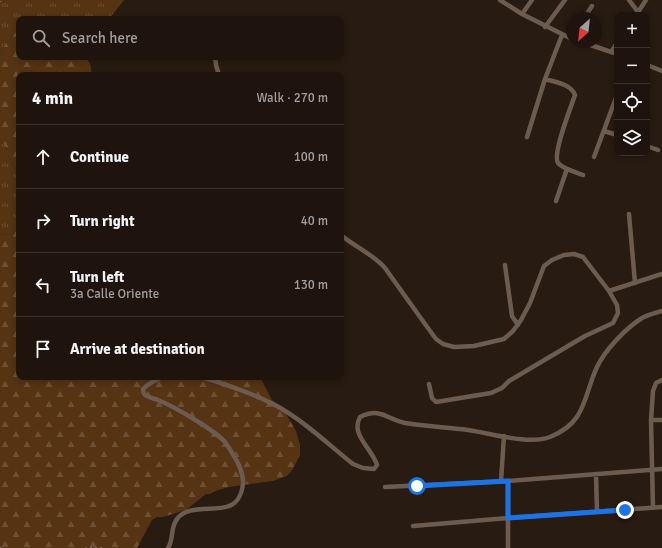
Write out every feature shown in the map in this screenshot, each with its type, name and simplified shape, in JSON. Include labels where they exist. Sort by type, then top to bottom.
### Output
[{"type":"street","points":[[501,0],[545,27],[566,36]]},
{"type":"street","points":[[522,14],[532,0]]},
{"type":"street","points":[[545,27],[565,0]]},
{"type":"street","points":[[629,0],[636,12]]},
{"type":"street","points":[[638,12],[646,0]]},
{"type":"street","points":[[588,12],[592,6]]},
{"type":"street","points":[[527,137],[562,35]]},
{"type":"street","points":[[599,48],[614,53]]},
{"type":"street","points":[[611,52],[614,48]]},
{"type":"street","points":[[215,60],[218,72]]},
{"type":"street","points":[[650,66],[662,70]]},
{"type":"street","points":[[546,79],[574,91],[575,95],[556,153],[556,160],[559,165],[583,175]]},
{"type":"street","points":[[594,157],[614,103]]},
{"type":"street","points":[[604,131],[614,134]]},
{"type":"street","points":[[650,147],[658,150]]},
{"type":"street","points":[[556,201],[567,169]]},
{"type":"street","points":[[629,214],[635,283]]},
{"type":"street","points":[[344,238],[379,261],[436,339],[443,344],[454,347],[474,346],[504,339],[518,325],[530,303],[544,266],[552,260],[564,256],[574,254],[583,257],[609,291],[616,305],[618,313],[613,323],[585,336],[508,381],[502,388],[491,393],[436,402],[432,398],[429,384]]},
{"type":"street","points":[[505,265],[512,316],[518,325]]},
{"type":"street","points":[[609,291],[662,274]]},
{"type":"street","points":[[209,380],[275,405],[291,415],[353,464],[363,468],[374,469],[377,465],[371,452],[360,437],[356,423],[360,417],[368,413],[379,413],[405,423],[461,429],[528,440],[548,437],[566,428],[582,409],[594,375],[604,356],[632,326],[643,318],[662,311]]},
{"type":"street","points":[[155,380],[143,389],[144,394],[186,415],[224,442],[232,452],[240,467],[243,481],[240,495],[236,501],[229,506],[194,510],[181,514],[174,524],[171,544],[168,548]]},
{"type":"street","points":[[653,508],[651,420],[653,391],[656,382],[662,380]]},
{"type":"street","points":[[651,420],[662,420]]},
{"type":"street","points":[[501,481],[504,436]]},
{"type":"street","points":[[385,487],[508,481],[662,469]]},
{"type":"street","points":[[596,474],[597,512]]},
{"type":"street","points":[[508,481],[508,548]]},
{"type":"street","points":[[413,526],[662,507]]},
{"type":"path","points":[[85,548],[104,548]]},
{"type":"green space","points":[[0,0],[124,0],[111,16],[16,16],[16,32],[4,46],[0,54]]},
{"type":"green space","points":[[16,32],[16,60],[88,60],[91,72],[16,72],[16,170],[0,138],[0,54],[4,46]]},
{"type":"green space","points":[[0,138],[16,170],[16,231],[7,235],[0,234]]},
{"type":"green space","points":[[16,231],[16,380],[262,380],[272,400],[286,414],[296,431],[300,445],[300,455],[293,469],[287,476],[273,481],[229,487],[215,491],[210,494],[206,494],[186,510],[163,517],[157,517],[152,520],[137,548],[0,548],[0,234],[7,235]]},
{"type":"route","points":[[417,486],[508,481],[508,518],[625,510]]}]
